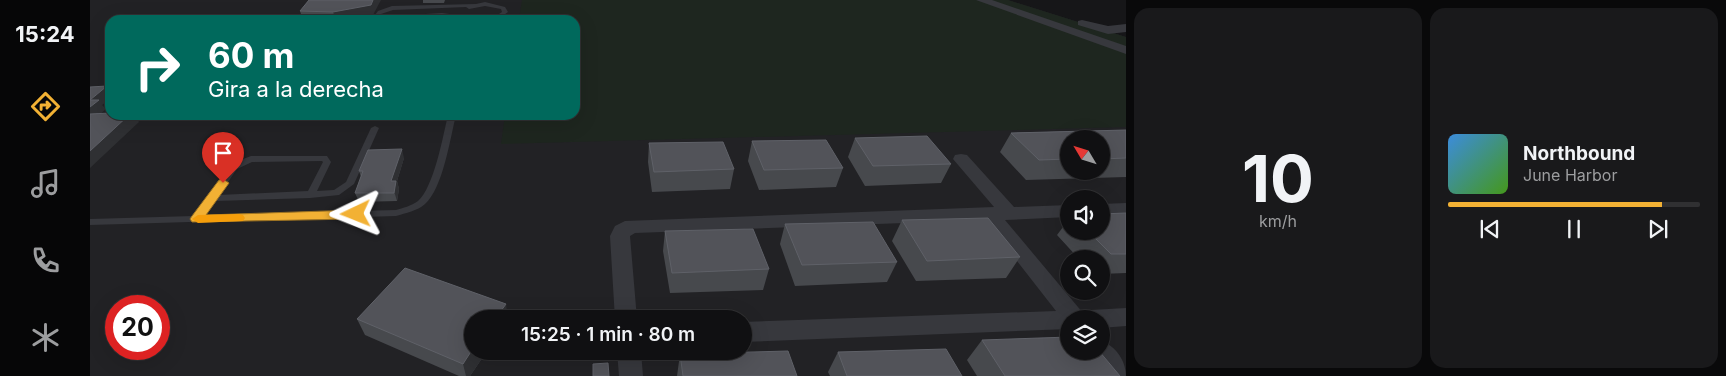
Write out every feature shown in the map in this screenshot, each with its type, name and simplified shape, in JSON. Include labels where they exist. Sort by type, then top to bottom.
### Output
[{"type":"street","points":[[981,0],[1126,50]]},
{"type":"street","points":[[1010,0],[1108,30],[1126,28]]},
{"type":"street","points":[[961,159],[1069,310]]},
{"type":"street","points":[[1110,210],[1126,209]]},
{"type":"street","points":[[625,310],[620,236],[622,230],[632,226],[1060,211]]},
{"type":"street","points":[[1110,318],[1126,317]]},
{"type":"street","points":[[752,332],[1060,320]]},
{"type":"street","points":[[630,360],[631,376]]},
{"type":"street","points":[[1108,360],[1121,376]]},
{"type":"lane","points":[[462,15],[461,13],[466,8],[485,2],[503,8],[505,12],[500,15]]},
{"type":"lane","points":[[378,15],[385,9],[392,8],[474,5]]},
{"type":"lane","points":[[419,15],[454,15]]},
{"type":"lane","points":[[90,222],[396,213],[412,208],[424,201],[432,190],[451,120]]},
{"type":"lane","points":[[212,198],[336,193],[350,184],[375,128]]},
{"type":"lane","points":[[196,219],[234,167],[251,159],[324,158],[327,162],[310,195]]},
{"type":"shaded area","points":[[90,0],[1008,0],[1126,37],[1126,376],[90,376]]},
{"type":"shaded area","points":[[522,0],[1008,0],[1126,37],[1126,127],[501,144],[504,120],[580,120],[580,15],[520,15]]},
{"type":"building","points":[[309,0],[373,0],[371,5],[333,12],[300,11]]},
{"type":"building","points":[[105,86],[90,100],[90,87]]},
{"type":"building","points":[[90,100],[99,100],[90,107]]},
{"type":"building","points":[[105,113],[105,120],[124,120],[90,151],[90,114]]},
{"type":"building","points":[[1110,130],[1126,130],[1126,158],[1110,159]]},
{"type":"building","points":[[1060,132],[1060,159],[1039,160],[1011,133]]},
{"type":"building","points":[[927,136],[951,164],[873,166],[855,138]]},
{"type":"building","points":[[826,140],[843,168],[764,170],[752,141]]},
{"type":"building","points":[[723,142],[734,169],[654,172],[649,143]]},
{"type":"building","points":[[402,149],[391,181],[396,181],[394,193],[355,193],[363,171],[359,171],[368,150]]},
{"type":"building","points":[[1126,213],[1126,254],[1111,254],[1110,250],[1107,250],[1097,240],[1110,240],[1110,214]]},
{"type":"building","points":[[988,218],[1020,257],[927,261],[902,220]]},
{"type":"building","points":[[873,222],[897,262],[802,265],[785,224]]},
{"type":"building","points":[[753,229],[769,269],[672,273],[665,231]]},
{"type":"building","points":[[405,268],[506,304],[502,310],[464,310],[464,360],[466,360],[463,364],[357,319]]},
{"type":"building","points":[[1060,337],[1060,360],[1107,360],[1120,376],[1005,376],[982,340]]},
{"type":"building","points":[[946,349],[962,376],[847,376],[838,352]]},
{"type":"building","points":[[788,351],[797,376],[683,376],[681,360],[752,360],[752,352]]},
{"type":"building","points":[[608,363],[609,376],[593,376],[593,364]]},
{"type":"slow traffic","points":[[198,219],[239,218]]},
{"type":"route","points":[[223,183],[196,219],[356,214]]}]
